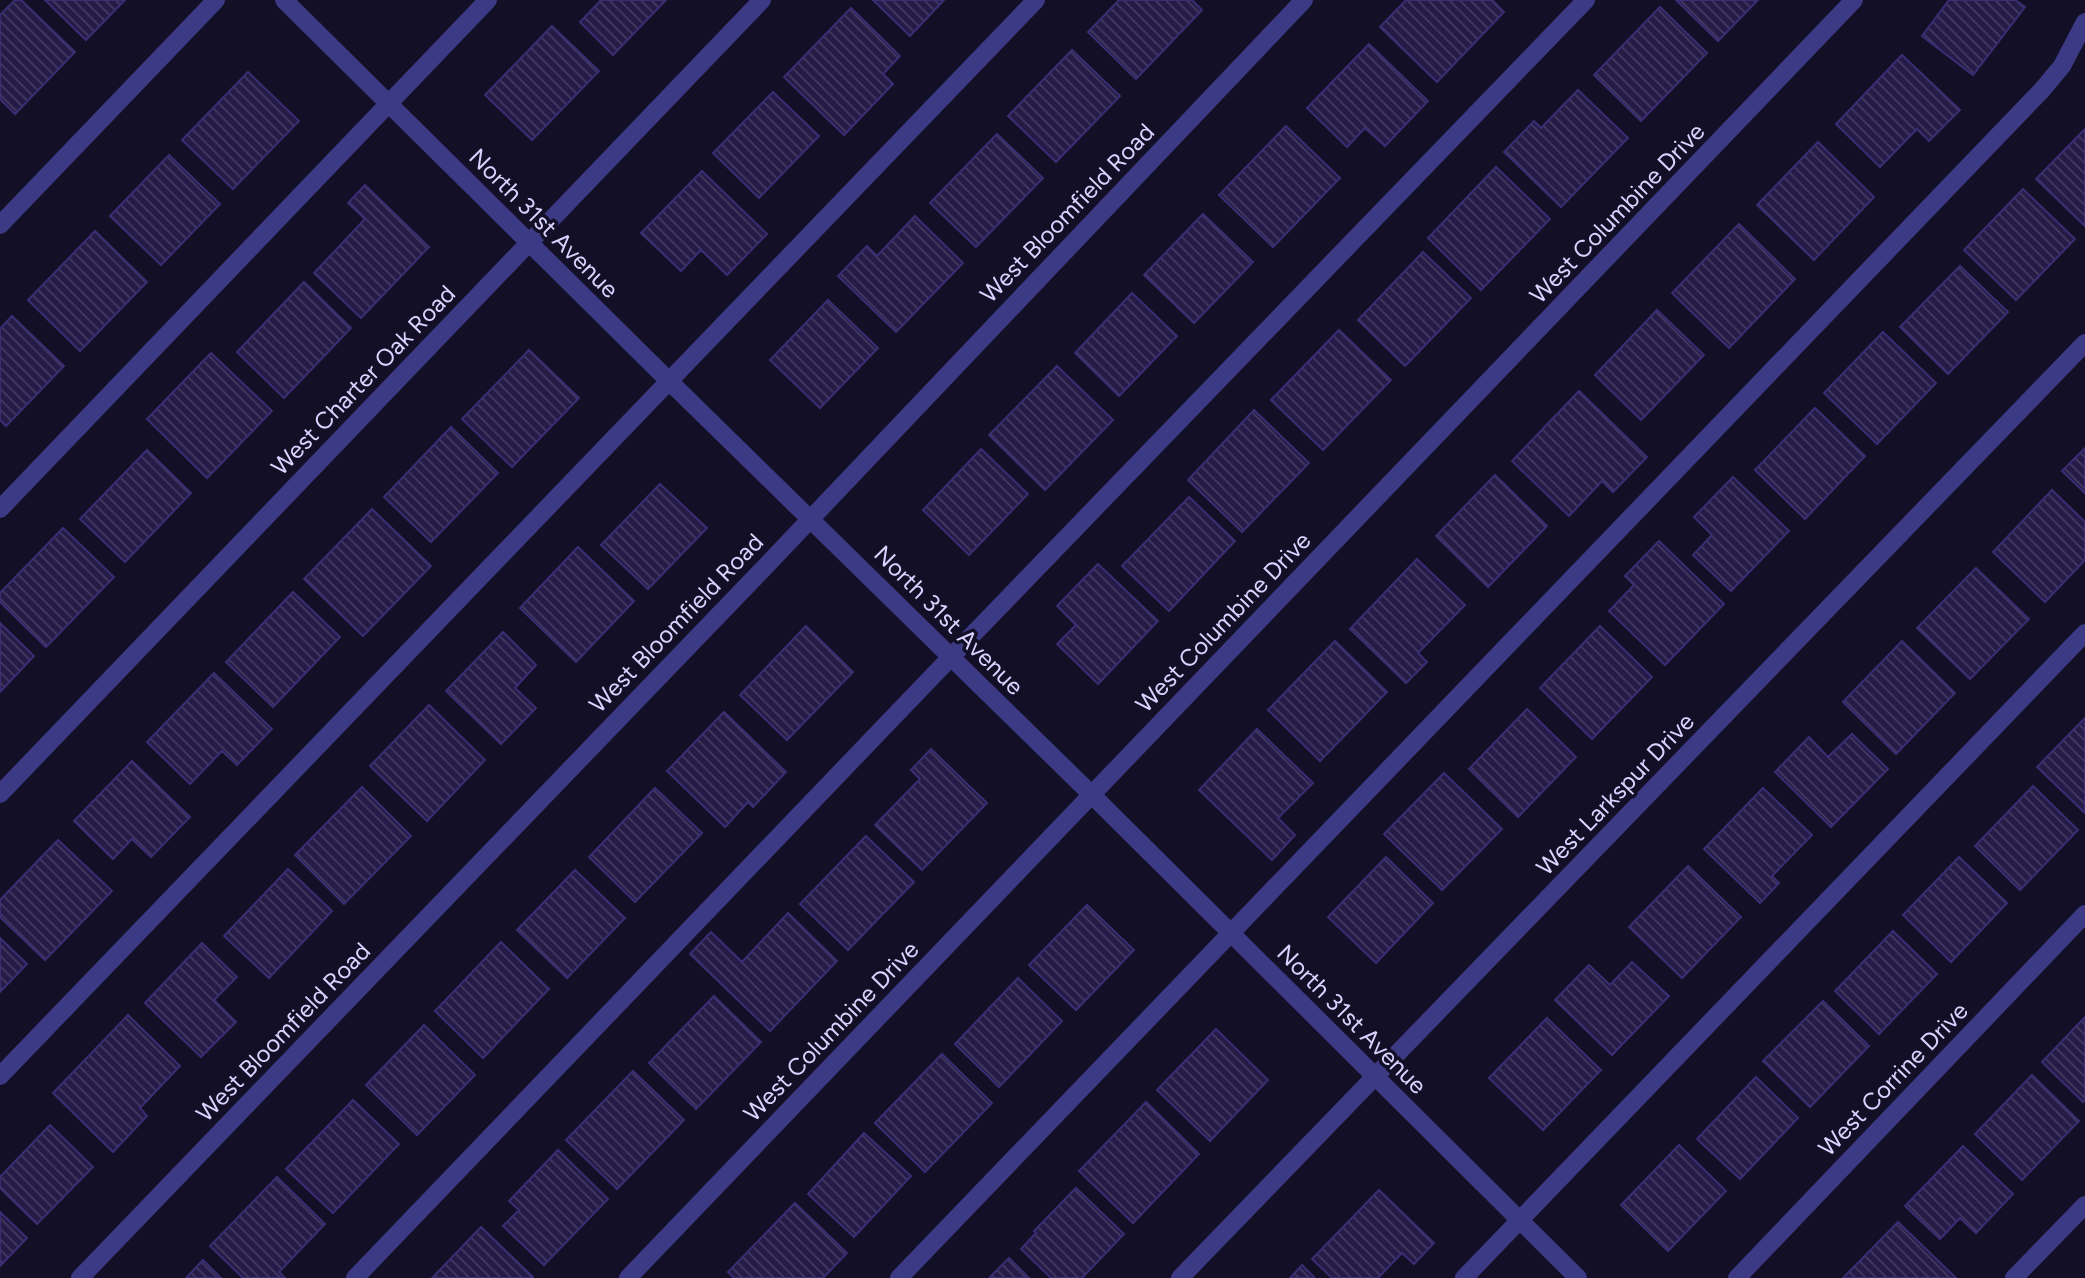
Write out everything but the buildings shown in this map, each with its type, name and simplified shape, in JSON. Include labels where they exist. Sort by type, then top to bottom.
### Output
[{"type":"street","points":[[0,225],[216,0]]},
{"type":"street","name":"North 31st Avenue","points":[[284,0],[1091,794],[1578,1278]]},
{"type":"street","points":[[0,509],[488,0]]},
{"type":"street","name":"West Charter Oak Road","points":[[0,794],[762,0]]},
{"type":"street","points":[[0,1076],[1037,0]]},
{"type":"street","name":"West Bloomfield Road","points":[[80,1278],[811,518],[1304,0]]},
{"type":"street","points":[[355,1278],[1587,0]]},
{"type":"street","name":"West Columbine Drive","points":[[628,1278],[1854,0]]},
{"type":"street","points":[[899,1278],[2042,90],[2062,66],[2085,22]]},
{"type":"street","name":"West Larkspur Drive","points":[[1180,1278],[2085,344]]},
{"type":"street","points":[[1464,1278],[2085,633]]},
{"type":"street","name":"West Corrine Drive","points":[[1737,1278],[2085,914]]},
{"type":"street","points":[[2014,1278],[2085,1205]]}]
